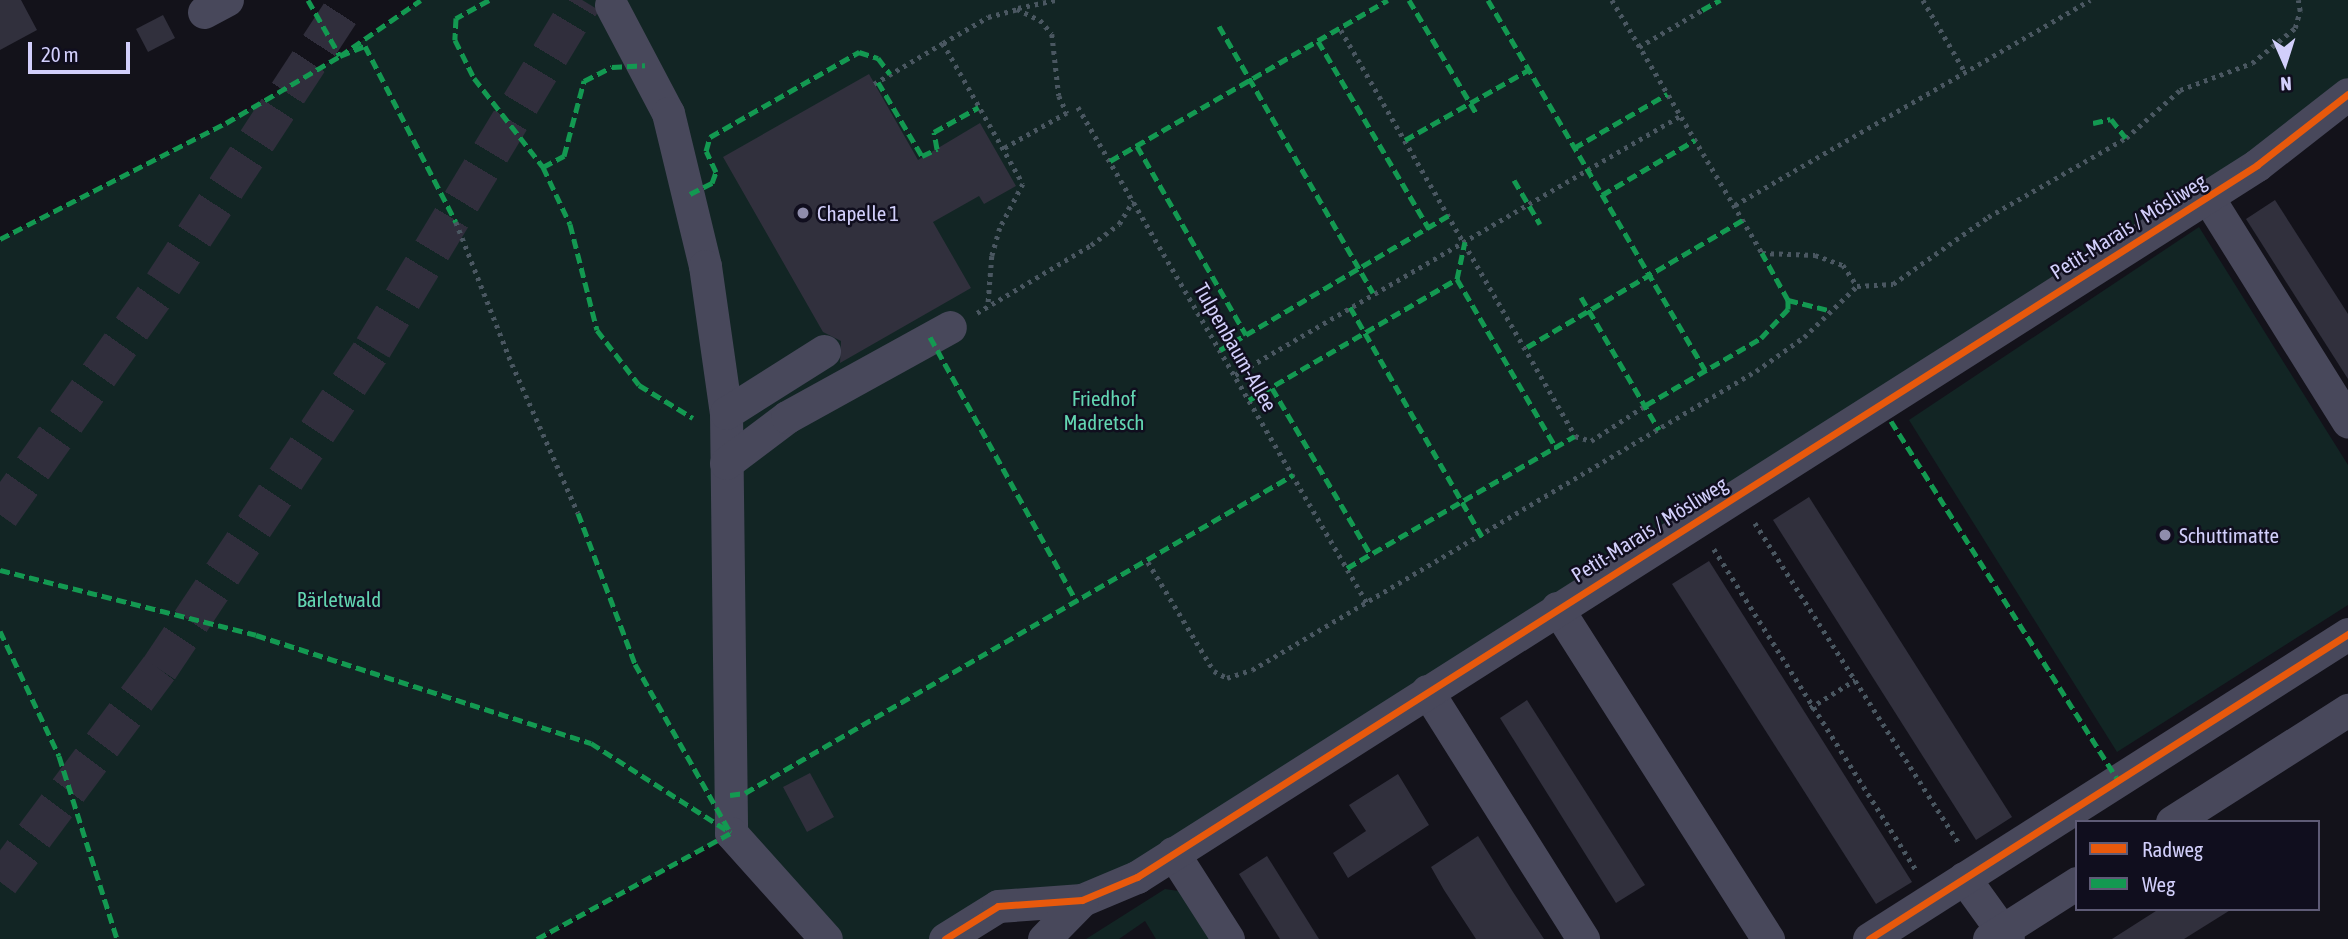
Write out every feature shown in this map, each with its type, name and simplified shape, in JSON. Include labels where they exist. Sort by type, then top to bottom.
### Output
[{"type":"street","points":[[611,5],[668,113],[686,176],[726,413],[731,833],[826,939]]},
{"type":"street","name":"Petit-Marais / Mösliweg","points":[[945,939],[998,906],[1082,900],[1137,877],[2286,146],[2317,114],[2348,94]]},
{"type":"street","name":"Petit-Marais / Mösliweg","points":[[2207,196],[2348,422]]},
{"type":"street","points":[[726,463],[788,417],[950,327]]},
{"type":"street","points":[[726,413],[824,351]]},
{"type":"street","points":[[1557,608],[1768,939]]},
{"type":"street","points":[[1869,939],[2348,634]]},
{"type":"street","points":[[1427,691],[1583,939]]},
{"type":"street","points":[[2175,820],[2348,710]]},
{"type":"street","points":[[1173,853],[1228,939]]},
{"type":"street","points":[[1970,874],[2000,936],[2075,884]]},
{"type":"street","name":"Petit-Marais / Mösliweg","points":[[1044,939],[1082,900]]},
{"type":"path","points":[[874,84],[988,17],[1055,0]]},
{"type":"path","points":[[1612,0],[1762,253],[1815,255],[1843,265],[1857,286]]},
{"type":"path","points":[[1923,0],[1965,72]]},
{"type":"path","points":[[1735,205],[2090,0]]},
{"type":"path","points":[[1148,562],[1214,671],[1227,678],[1252,670],[1756,371],[1804,337],[1857,286],[1893,284],[1988,217],[2126,138],[2180,90],[2252,63],[2273,50],[2295,28],[2300,10],[2298,0]]},
{"type":"path","points":[[1003,149],[1067,113],[1059,96],[1052,34],[1041,20],[1017,9]]},
{"type":"path","points":[[1639,47],[1702,10]]},
{"type":"path","points":[[1340,30],[1575,436],[1591,441],[1646,405]]},
{"type":"path","points":[[943,43],[1023,184],[995,247],[988,307]]},
{"type":"path","points":[[1235,375],[1680,116]]},
{"type":"path","points":[[950,327],[1091,246],[1119,224],[1133,201]]},
{"type":"path","points":[[456,222],[512,364],[578,513]]},
{"type":"path","points":[[1748,513],[1855,680],[1970,874]]},
{"type":"path","points":[[1708,538],[1810,708],[1934,897]]},
{"type":"path","points":[[1810,708],[1855,680]]},
{"type":"green space","name":"Friedhof Madretsch","points":[[421,0],[2348,0],[2348,94],[1173,853],[945,939],[826,939],[731,833],[537,939],[0,939],[0,239],[226,123],[340,56]]},
{"type":"green space","name":"Schuttimatte","points":[[2199,227],[2348,465],[2348,605],[2117,752],[1909,420]]},
{"type":"green space","points":[[1165,889],[1185,892],[1214,939],[1156,939],[1145,921],[1119,939],[1086,939]]},
{"type":"building","points":[[0,0],[21,0],[37,30],[0,50]]},
{"type":"building","points":[[163,15],[175,38],[148,52],[136,29]]},
{"type":"building","name":"Chapelle 1","points":[[869,74],[918,160],[980,123],[1016,186],[984,204],[979,196],[933,222],[971,288],[840,363],[841,341],[823,332],[723,157]]},
{"type":"building","points":[[2275,200],[2348,314],[2348,379],[2246,219]]},
{"type":"building","points":[[1809,497],[2012,817],[1976,840],[1773,520]]},
{"type":"building","points":[[1709,561],[1912,882],[1876,904],[1672,584]]},
{"type":"building","points":[[1527,700],[1645,885],[1616,903],[1500,718]]},
{"type":"building","points":[[810,773],[834,817],[807,832],[783,787]]},
{"type":"building","points":[[1398,774],[1429,825],[1348,878],[1333,853],[1366,831],[1349,805]]},
{"type":"building","points":[[1478,836],[1544,939],[1476,939],[1444,890],[1431,867]]},
{"type":"building","points":[[1267,856],[1319,939],[1280,939],[1239,874]]},
{"type":"building","points":[[2156,911],[2229,911],[2184,939],[2112,939]]},
{"type":"tunnel","points":[[0,515],[163,284],[349,0]]},
{"type":"tunnel","points":[[0,882],[159,669],[373,348],[583,0]]},
{"type":"marked path","points":[[308,0],[340,56],[365,46],[456,222]]},
{"type":"marked path","points":[[0,239],[226,123],[340,56],[421,0]]},
{"type":"marked path","points":[[489,0],[456,18],[455,40],[474,78],[543,167],[570,224],[597,330],[639,385],[693,418]]},
{"type":"marked path","points":[[1110,161],[1388,0]]},
{"type":"marked path","points":[[1409,0],[1476,113]]},
{"type":"marked path","points":[[1488,0],[1705,370]]},
{"type":"marked path","points":[[1702,10],[1720,0]]},
{"type":"marked path","points":[[1219,26],[1373,293]]},
{"type":"marked path","points":[[1318,41],[1429,229]]},
{"type":"marked path","points":[[690,194],[712,183],[716,172],[706,151],[710,137],[859,52],[878,58],[890,74]]},
{"type":"marked path","points":[[543,167],[564,156],[584,81],[612,67],[645,65]]},
{"type":"marked path","points":[[1405,140],[1528,70]]},
{"type":"marked path","points":[[878,82],[922,156],[937,149],[934,132],[979,107]]},
{"type":"marked path","points":[[1574,148],[1667,94]]},
{"type":"marked path","points":[[2093,123],[2111,119],[2126,138]]},
{"type":"marked path","points":[[1602,195],[1695,140]]},
{"type":"marked path","points":[[1137,146],[1246,335]]},
{"type":"marked path","points":[[1514,180],[1540,224]]},
{"type":"marked path","points":[[1220,350],[1449,215]]},
{"type":"marked path","points":[[1527,347],[1743,220]]},
{"type":"marked path","points":[[1249,400],[1457,279],[1465,242]]},
{"type":"marked path","points":[[1646,405],[1761,338],[1788,309],[1788,300],[1762,253]]},
{"type":"marked path","points":[[1457,279],[1556,448]]},
{"type":"marked path","points":[[1581,297],[1659,430]]},
{"type":"marked path","points":[[1788,300],[1828,310]]},
{"type":"marked path","points":[[1350,307],[1482,537]]},
{"type":"marked path","points":[[930,337],[1077,602]]},
{"type":"marked path","points":[[1272,388],[1370,554]]},
{"type":"marked path","points":[[1891,421],[2118,780]]},
{"type":"marked path","points":[[1347,568],[1575,436]]},
{"type":"marked path","points":[[730,795],[745,793],[1293,475]]},
{"type":"marked path","points":[[578,513],[635,664],[729,830]]},
{"type":"marked path","points":[[0,570],[256,635],[591,743],[731,833]]},
{"type":"marked path","points":[[0,631],[59,756],[117,939]]},
{"type":"marked path","points":[[537,939],[731,833]]},
{"type":"cycle path","points":[[945,939],[998,906],[1082,900],[1137,877],[2257,165],[2348,94]]},
{"type":"cycle path","points":[[1869,939],[2348,634]]},
{"type":"place","name":"Chapelle 1","points":[[803,213]]},
{"type":"place","name":"Schuttimatte","points":[[2165,535]]},
{"type":"park label","name":"Bärletwald","points":[[339,599]]}]
